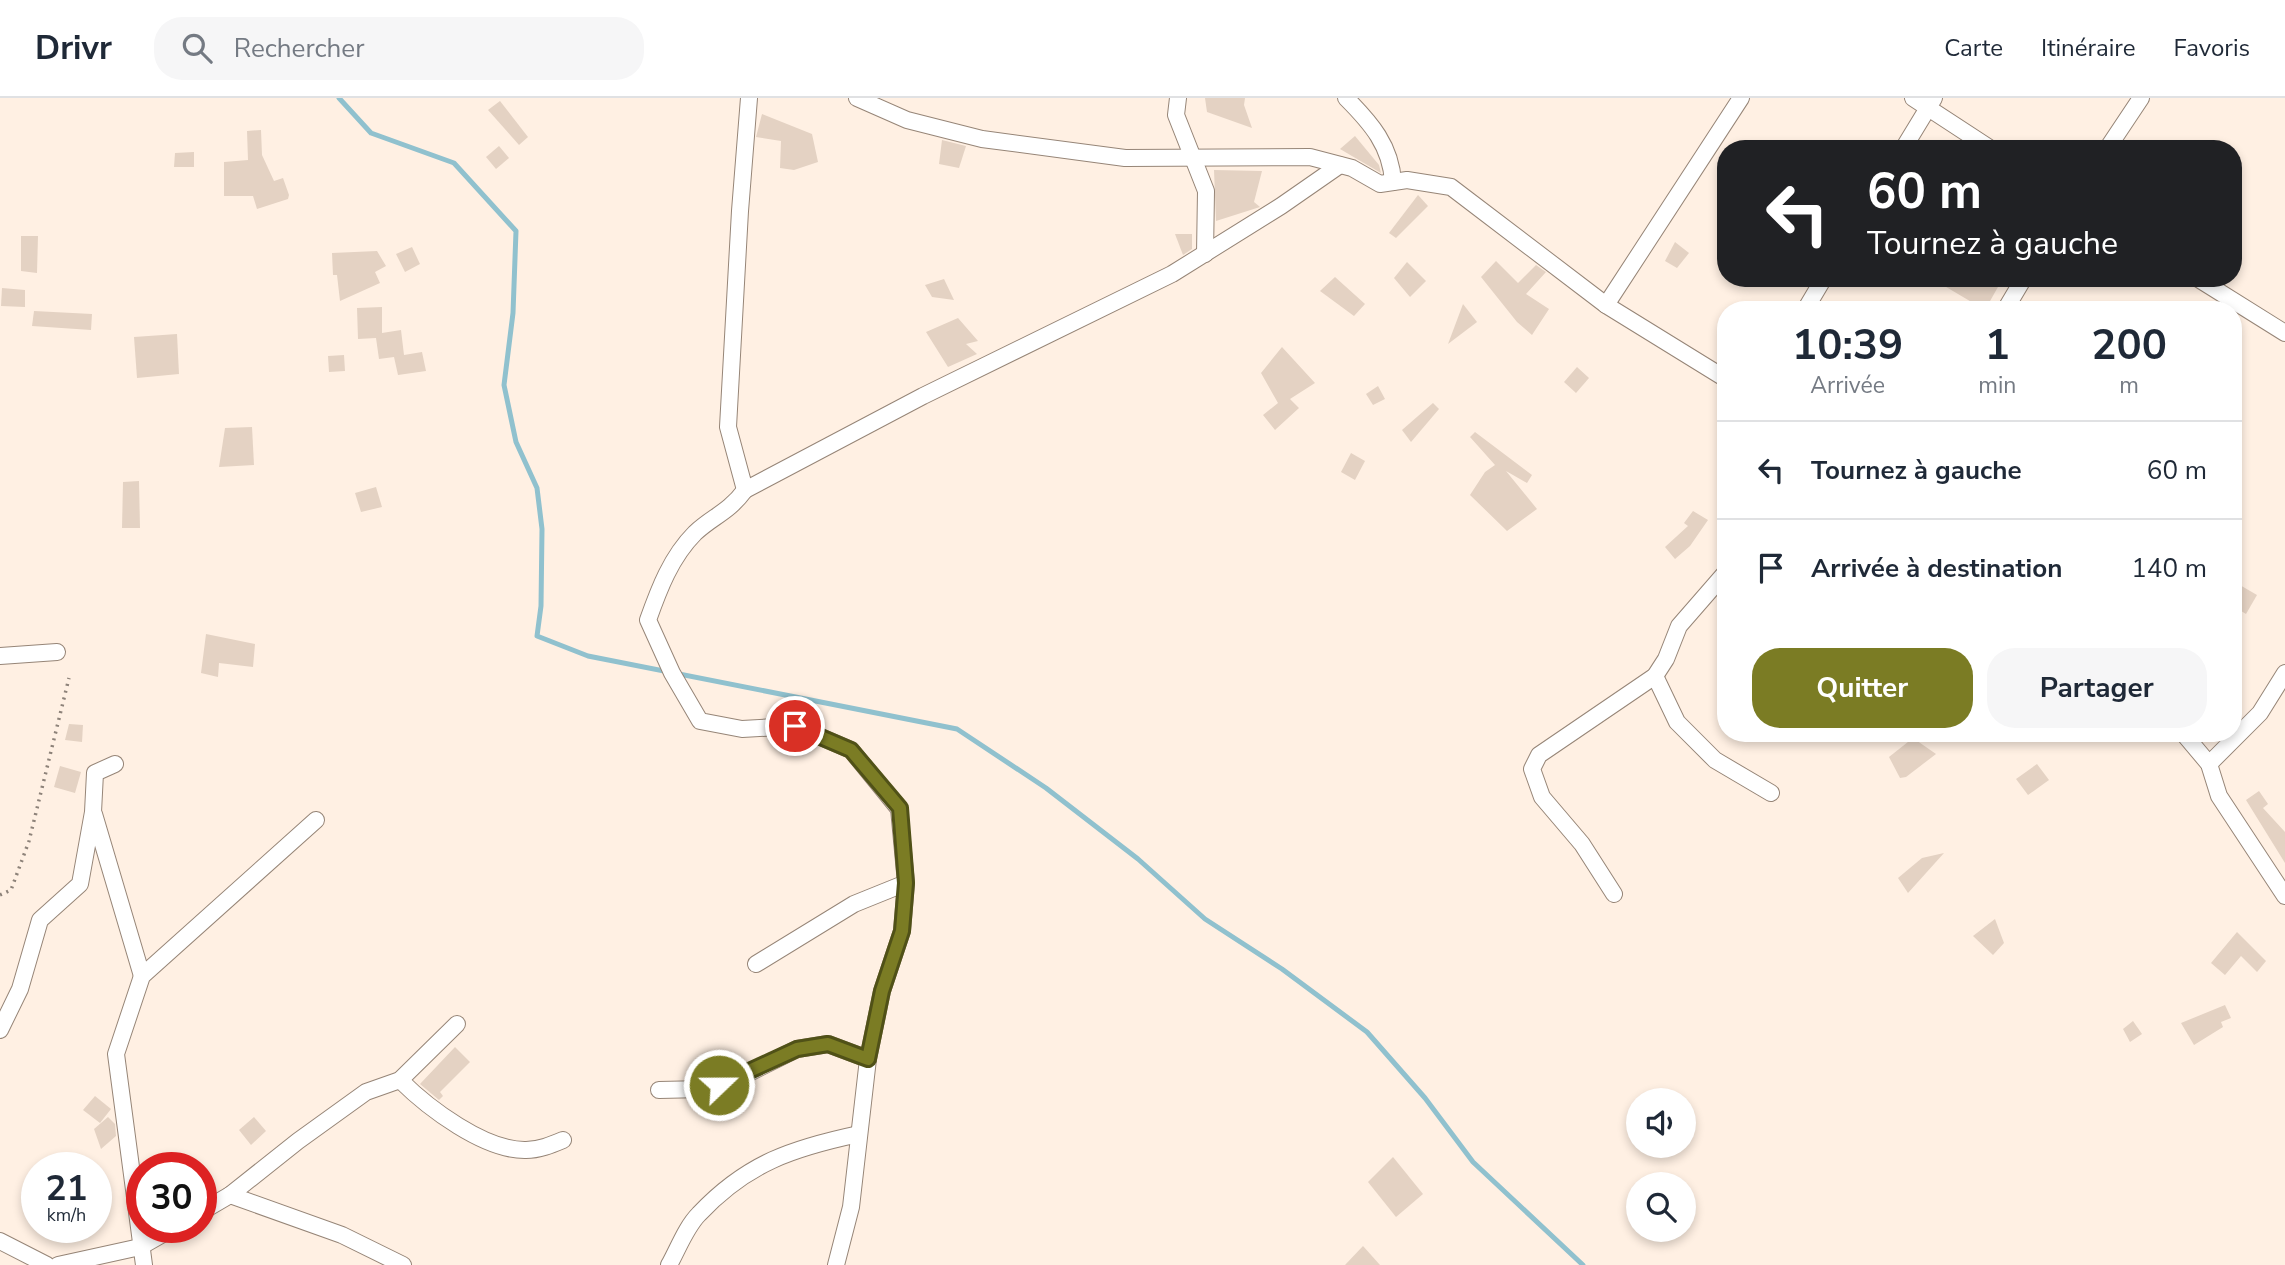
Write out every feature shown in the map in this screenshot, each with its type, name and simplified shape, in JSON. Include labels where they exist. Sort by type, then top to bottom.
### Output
[{"type":"street","points":[[745,490],[728,427],[749,98]]},
{"type":"street","points":[[857,98],[907,120],[982,139],[1125,158],[1310,157],[1340,165],[1380,184],[1407,180],[1451,187],[1606,304],[1717,373]]},
{"type":"street","points":[[1178,98],[1176,115],[1206,191],[1205,254]]},
{"type":"street","points":[[1346,98],[1362,115],[1392,158],[1394,182]]},
{"type":"street","points":[[1606,304],[1741,98]]},
{"type":"street","points":[[1913,98],[1931,103],[1979,140]]},
{"type":"street","points":[[2113,140],[2141,98]]},
{"type":"street","points":[[1908,140],[1931,103]]},
{"type":"street","points":[[836,1265],[851,1207],[868,1059],[882,991],[902,931],[906,883],[900,808],[851,750],[795,726],[742,729],[700,721],[672,673],[648,620],[673,560],[696,533],[731,508],[745,490],[923,396],[1172,274],[1340,165]]},
{"type":"street","points":[[2211,287],[2234,301]]},
{"type":"street","points":[[2242,306],[2285,333]]},
{"type":"street","points":[[1615,894],[1582,844],[1542,797],[1532,769],[1539,755],[1655,676],[1667,659],[1679,626],[1717,582]]},
{"type":"street","points":[[0,656],[57,652]]},
{"type":"street","points":[[2242,731],[2260,713],[2285,673]]},
{"type":"street","points":[[1655,676],[1677,722],[1715,760],[1771,793]]},
{"type":"street","points":[[2191,742],[2209,764],[2219,796],[2285,896]]},
{"type":"street","points":[[2209,764],[2231,742]]},
{"type":"street","points":[[0,1030],[20,989],[40,920],[80,884],[93,812],[95,773],[115,764]]},
{"type":"street","points":[[93,812],[142,976]]},
{"type":"street","points":[[144,1265],[116,1054],[142,976],[316,820]]},
{"type":"street","points":[[755,964],[854,904],[906,883]]},
{"type":"street","points":[[217,1203],[366,1092],[400,1080],[457,1024]]},
{"type":"street","points":[[659,1090],[704,1089],[733,1080],[797,1049],[828,1044],[868,1059]]},
{"type":"street","points":[[400,1080],[426,1106],[499,1145],[524,1150],[543,1148],[563,1140]]},
{"type":"street","points":[[668,1265],[697,1216],[744,1174],[798,1147],[859,1134]]},
{"type":"street","points":[[230,1195],[342,1235],[403,1265]]},
{"type":"street","points":[[1,1239],[47,1265]]},
{"type":"street","points":[[58,1265],[140,1247],[147,1243]]},
{"type":"path","points":[[0,895],[11,890],[29,841],[69,678]]},
{"type":"building","points":[[1205,98],[1245,98],[1244,105],[1252,128],[1207,112]]},
{"type":"building","points":[[500,101],[528,137],[519,145],[488,110]]},
{"type":"building","points":[[762,114],[812,134],[818,162],[794,170],[780,168],[781,141],[756,137]]},
{"type":"building","points":[[261,130],[262,155],[274,181],[283,178],[289,195],[288,199],[257,209],[253,196],[224,196],[224,162],[248,160],[247,131]]},
{"type":"building","points":[[1355,136],[1379,165],[1381,173],[1340,149]]},
{"type":"building","points":[[942,140],[966,146],[959,168],[939,164]]},
{"type":"building","points":[[499,146],[509,158],[496,169],[486,157]]},
{"type":"building","points":[[194,152],[194,167],[174,167],[175,153]]},
{"type":"building","points":[[1214,170],[1262,171],[1254,202],[1260,207],[1216,221]]},
{"type":"building","points":[[1418,195],[1428,206],[1396,238],[1389,233]]},
{"type":"building","points":[[1175,234],[1192,234],[1192,249],[1183,255]]},
{"type":"building","points":[[21,236],[38,236],[37,273],[21,271]]},
{"type":"building","points":[[1675,242],[1689,253],[1677,268],[1665,261]]},
{"type":"building","points":[[412,247],[420,264],[405,272],[396,254]]},
{"type":"building","points":[[377,251],[386,266],[375,272],[380,283],[340,301],[337,275],[333,275],[332,253]]},
{"type":"building","points":[[1496,261],[1518,283],[1536,265],[1546,272],[1526,294],[1549,309],[1532,335],[1517,322],[1481,277]]},
{"type":"building","points":[[1407,262],[1426,281],[1410,297],[1394,278]]},
{"type":"building","points":[[1335,277],[1365,304],[1354,316],[1320,291]]},
{"type":"building","points":[[944,279],[954,300],[932,297],[925,285]]},
{"type":"building","points":[[1946,287],[1998,287],[1990,301],[1970,301]]},
{"type":"building","points":[[2,288],[25,290],[25,307],[1,306]]},
{"type":"building","points":[[1463,304],[1477,322],[1448,344]]},
{"type":"building","points":[[382,307],[382,333],[401,330],[404,355],[422,352],[426,371],[398,375],[394,357],[379,359],[376,338],[358,339],[357,308]]},
{"type":"building","points":[[34,311],[92,314],[91,330],[32,326]]},
{"type":"building","points":[[958,318],[978,341],[966,344],[977,354],[948,367],[926,332]]},
{"type":"building","points":[[177,334],[179,374],[137,378],[134,337]]},
{"type":"building","points":[[1282,347],[1315,383],[1290,399],[1299,408],[1275,430],[1263,415],[1278,403],[1261,373]]},
{"type":"building","points":[[344,355],[345,371],[329,372],[328,356]]},
{"type":"building","points":[[1577,367],[1589,378],[1576,393],[1564,382]]},
{"type":"building","points":[[1378,386],[1385,399],[1373,405],[1366,394]]},
{"type":"building","points":[[1433,403],[1439,409],[1411,442],[1402,430]]},
{"type":"building","points":[[252,427],[254,465],[219,467],[225,428]]},
{"type":"building","points":[[1475,432],[1532,475],[1527,483],[1506,471],[1537,509],[1507,531],[1470,495],[1485,472],[1495,465],[1470,437]]},
{"type":"building","points":[[1351,453],[1365,461],[1355,480],[1341,472]]},
{"type":"building","points":[[139,481],[140,528],[122,528],[123,482]]},
{"type":"building","points":[[376,487],[382,507],[361,512],[355,493]]},
{"type":"building","points":[[1693,511],[1708,520],[1690,546],[1675,559],[1665,547],[1688,526],[1684,523]]},
{"type":"building","points":[[2242,586],[2257,595],[2246,614],[2242,612]]},
{"type":"building","points":[[206,634],[255,644],[253,667],[219,663],[218,677],[201,673]]},
{"type":"building","points":[[69,724],[83,725],[82,742],[65,740]]},
{"type":"building","points":[[1908,742],[1919,742],[1936,754],[1906,777],[1900,778],[1889,757]]},
{"type":"building","points":[[2037,764],[2049,780],[2028,795],[2016,779]]},
{"type":"building","points":[[60,766],[81,772],[75,793],[54,787]]},
{"type":"building","points":[[2259,791],[2268,804],[2263,808],[2285,832],[2285,863],[2246,800]]},
{"type":"building","points":[[1944,853],[1908,893],[1898,878],[1922,858]]},
{"type":"building","points":[[1995,919],[2004,943],[1993,955],[1973,936]]},
{"type":"building","points":[[2237,932],[2266,961],[2257,972],[2241,956],[2225,975],[2211,963]]},
{"type":"building","points":[[2225,1005],[2231,1018],[2221,1022],[2223,1027],[2194,1045],[2181,1023]]},
{"type":"building","points":[[2133,1021],[2142,1034],[2130,1042],[2123,1029]]},
{"type":"building","points":[[455,1047],[470,1062],[440,1092],[443,1096],[439,1100],[420,1084]]},
{"type":"building","points":[[95,1096],[111,1109],[100,1123],[83,1110]]},
{"type":"building","points":[[108,1117],[115,1124],[116,1136],[101,1149],[94,1129]]},
{"type":"building","points":[[254,1117],[266,1131],[251,1145],[239,1130]]},
{"type":"building","points":[[1393,1157],[1423,1194],[1396,1217],[1368,1182]]},
{"type":"building","points":[[1363,1246],[1380,1265],[1345,1265]]},
{"type":"waterway","points":[[339,98],[371,133],[454,163],[516,231],[513,313],[504,385],[516,442],[537,488],[542,529],[541,606],[537,636],[588,656],[957,729],[1046,788],[1138,859],[1205,919],[1282,969],[1367,1032],[1425,1098],[1473,1162],[1583,1265]]},
{"type":"route","points":[[719,1085],[797,1049],[828,1044],[868,1059],[882,991],[902,931],[906,883],[900,808],[851,750],[795,726]]}]
